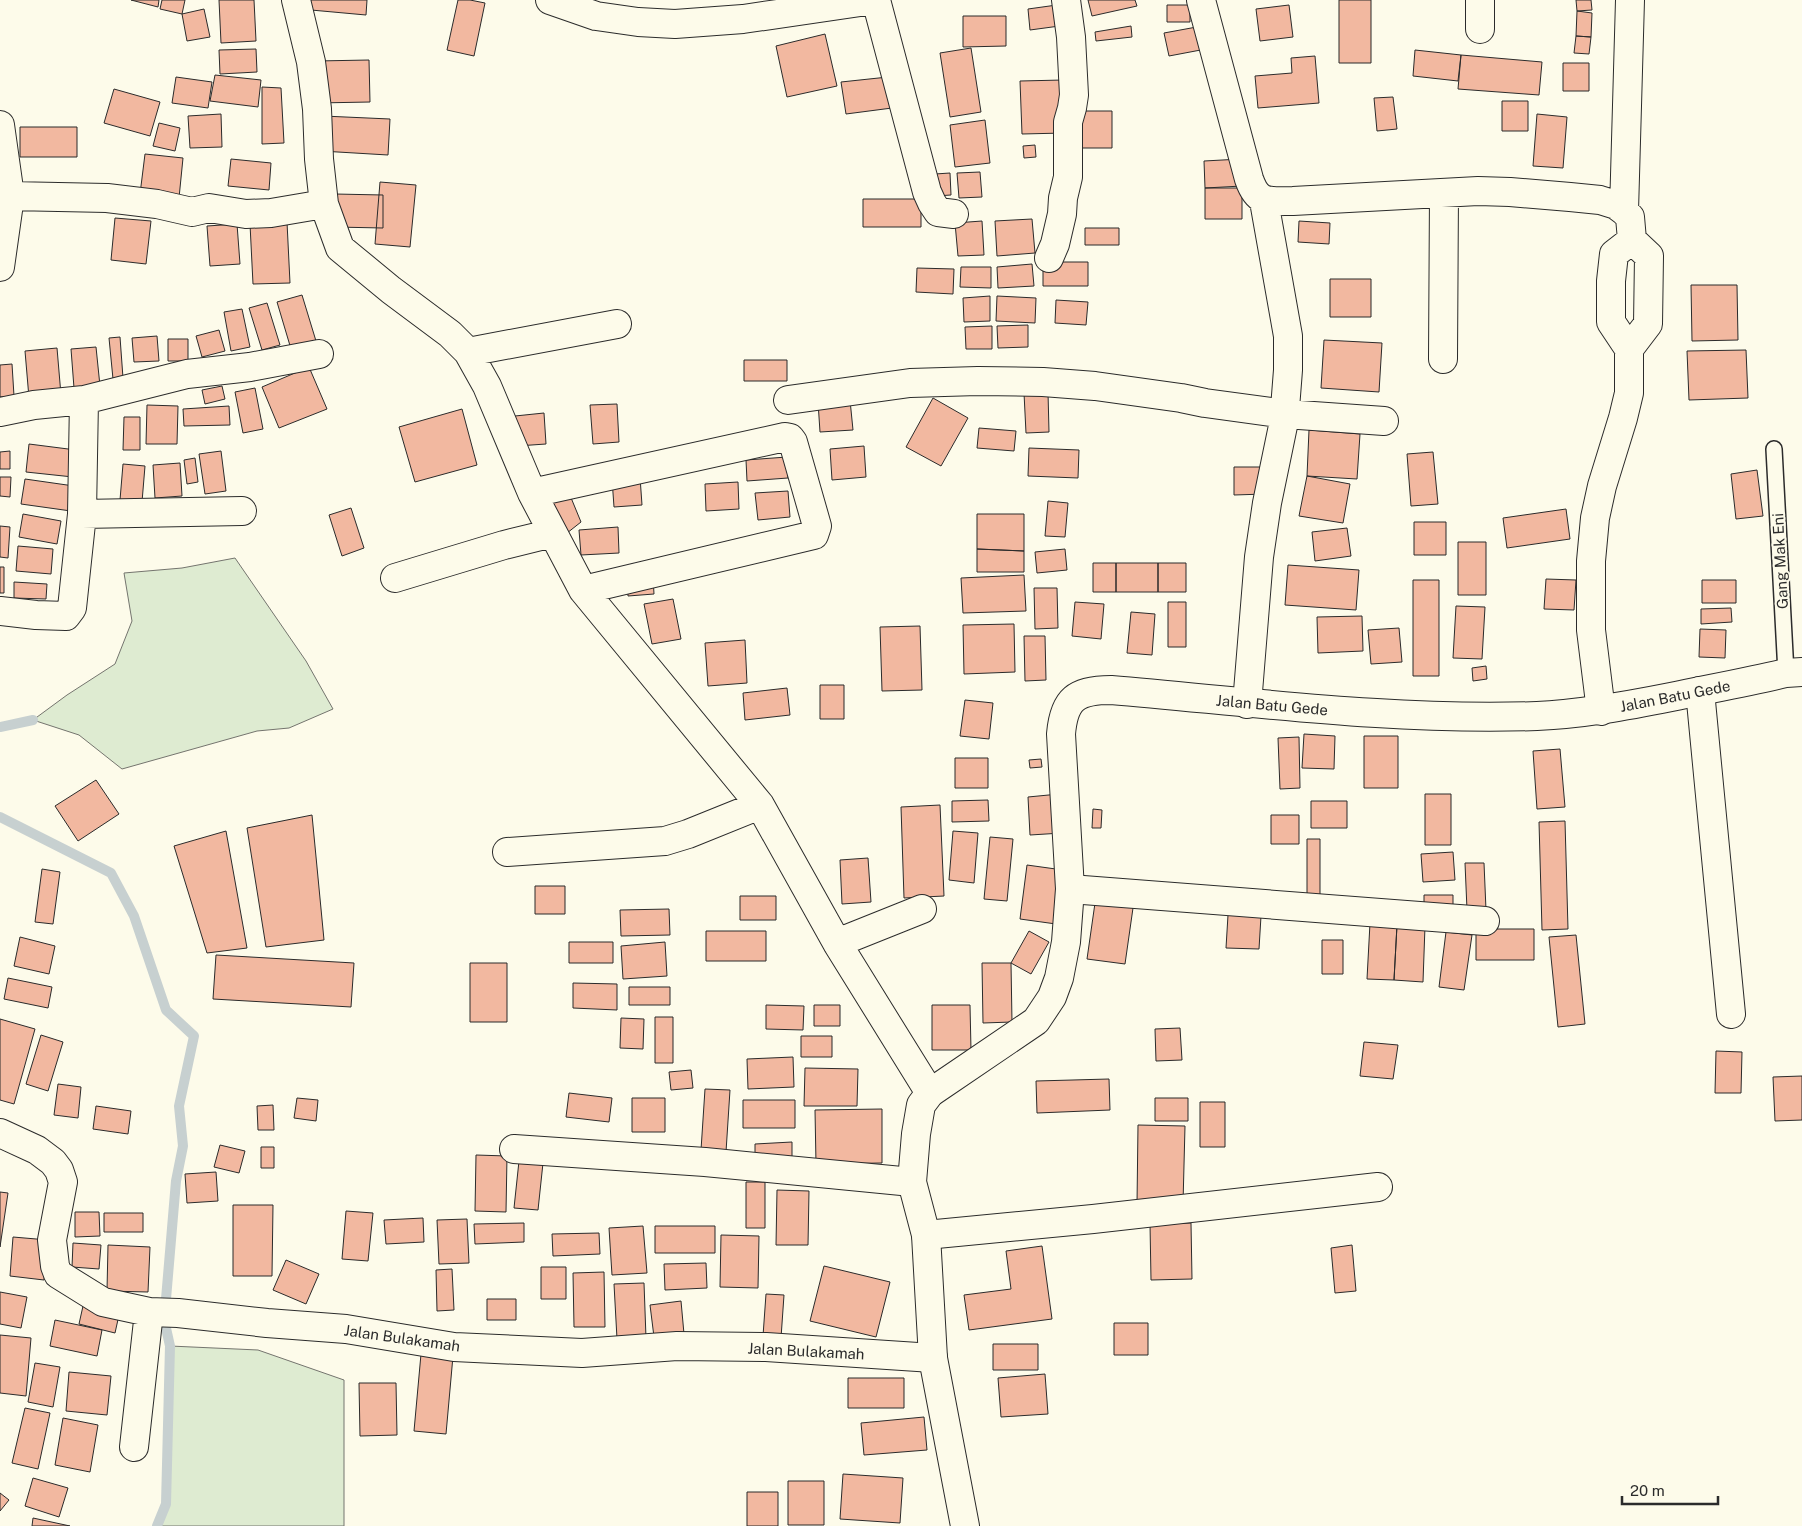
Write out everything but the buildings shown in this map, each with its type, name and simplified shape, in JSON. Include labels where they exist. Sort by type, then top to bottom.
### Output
[{"type":"street","points":[[296,0],[311,62],[317,109],[319,159],[324,204],[340,248],[391,290],[450,334],[468,352],[487,386],[532,493],[583,590],[760,805],[836,943],[930,1093],[921,1105],[916,1134],[912,1182],[926,1235],[933,1358],[965,1526]]},
{"type":"street","points":[[550,0],[596,16],[638,22],[675,24],[743,19],[875,0],[927,192],[938,212],[954,214]]},
{"type":"street","points":[[1049,258],[1055,244],[1068,178],[1068,122],[1074,95],[1071,37],[1066,0]]},
{"type":"street","points":[[1201,0],[1249,178],[1252,188],[1258,197],[1264,201],[1294,202],[1444,193],[1510,192],[1600,200],[1616,205],[1624,210],[1630,218],[1632,240],[1649,256],[1648,324],[1629,349]]},
{"type":"street","points":[[1480,0],[1480,28]]},
{"type":"street","points":[[1624,210],[1630,0]]},
{"type":"street","points":[[0,125],[10,196],[0,267]]},
{"type":"street","points":[[1443,360],[1444,193]]},
{"type":"street","points":[[10,196],[107,198],[157,204],[192,212],[209,208],[246,214],[271,213],[324,204]]},
{"type":"street","points":[[1246,704],[1259,557],[1267,503],[1285,414],[1288,370],[1288,336],[1264,201]]},
{"type":"street","points":[[1601,711],[1591,630],[1591,561],[1595,518],[1602,486],[1629,392],[1629,349],[1611,322],[1611,281],[1614,254],[1632,240]]},
{"type":"street","points":[[468,352],[617,324]]},
{"type":"street","points":[[0,412],[34,405],[84,400],[187,374],[250,368],[319,354]]},
{"type":"street","points":[[788,400],[910,384],[978,381],[1043,382],[1096,386],[1285,414],[1384,421]]},
{"type":"street","points":[[0,611],[66,616],[72,608],[82,514],[84,400]]},
{"type":"street","points":[[532,493],[785,437],[790,438],[793,442],[817,526],[814,534],[583,590]]},
{"type":"street","points":[[82,514],[242,511]]},
{"type":"street","points":[[395,578],[504,545],[553,533]]},
{"type":"street","name":"Jalan Batu Gede","points":[[930,1093],[1036,1021],[1052,997],[1059,978],[1066,942],[1070,889],[1061,734],[1062,722],[1072,699],[1099,690],[1111,690],[1246,704],[1429,716],[1537,716],[1601,711],[1794,672]]},
{"type":"street","points":[[1700,691],[1731,1014]]},
{"type":"street","points":[[507,852],[665,841],[688,834],[760,805]]},
{"type":"street","points":[[1070,889],[1485,921]]},
{"type":"street","points":[[836,943],[922,909]]},
{"type":"street","name":"Jalan Bulakamah","points":[[0,1133],[37,1150],[53,1162],[59,1170],[62,1182],[52,1240],[54,1266],[58,1274],[103,1302],[149,1312],[346,1329],[454,1347],[582,1353],[678,1346],[766,1347],[933,1358]]},
{"type":"street","points":[[514,1149],[705,1162],[912,1182]]},
{"type":"street","points":[[926,1235],[1093,1219],[1378,1187]]},
{"type":"street","points":[[134,1447],[149,1312]]},
{"type":"lane","name":"Gang Mak Eni","points":[[1774,449],[1794,672]]},
{"type":"green space","points":[[235,558],[306,661],[333,709],[289,728],[257,731],[122,769],[79,735],[33,720],[115,664],[132,621],[124,573],[182,568]]},
{"type":"green space","points":[[170,1346],[258,1350],[344,1380],[344,1526],[157,1526],[166,1504]]},
{"type":"waterway","points":[[0,727],[33,720]]},
{"type":"waterway","points":[[0,817],[111,873],[134,916],[166,1010],[194,1036],[179,1106],[183,1146],[176,1181],[166,1299]]},
{"type":"waterway","points":[[157,1526],[166,1504],[170,1346],[166,1328]]}]
